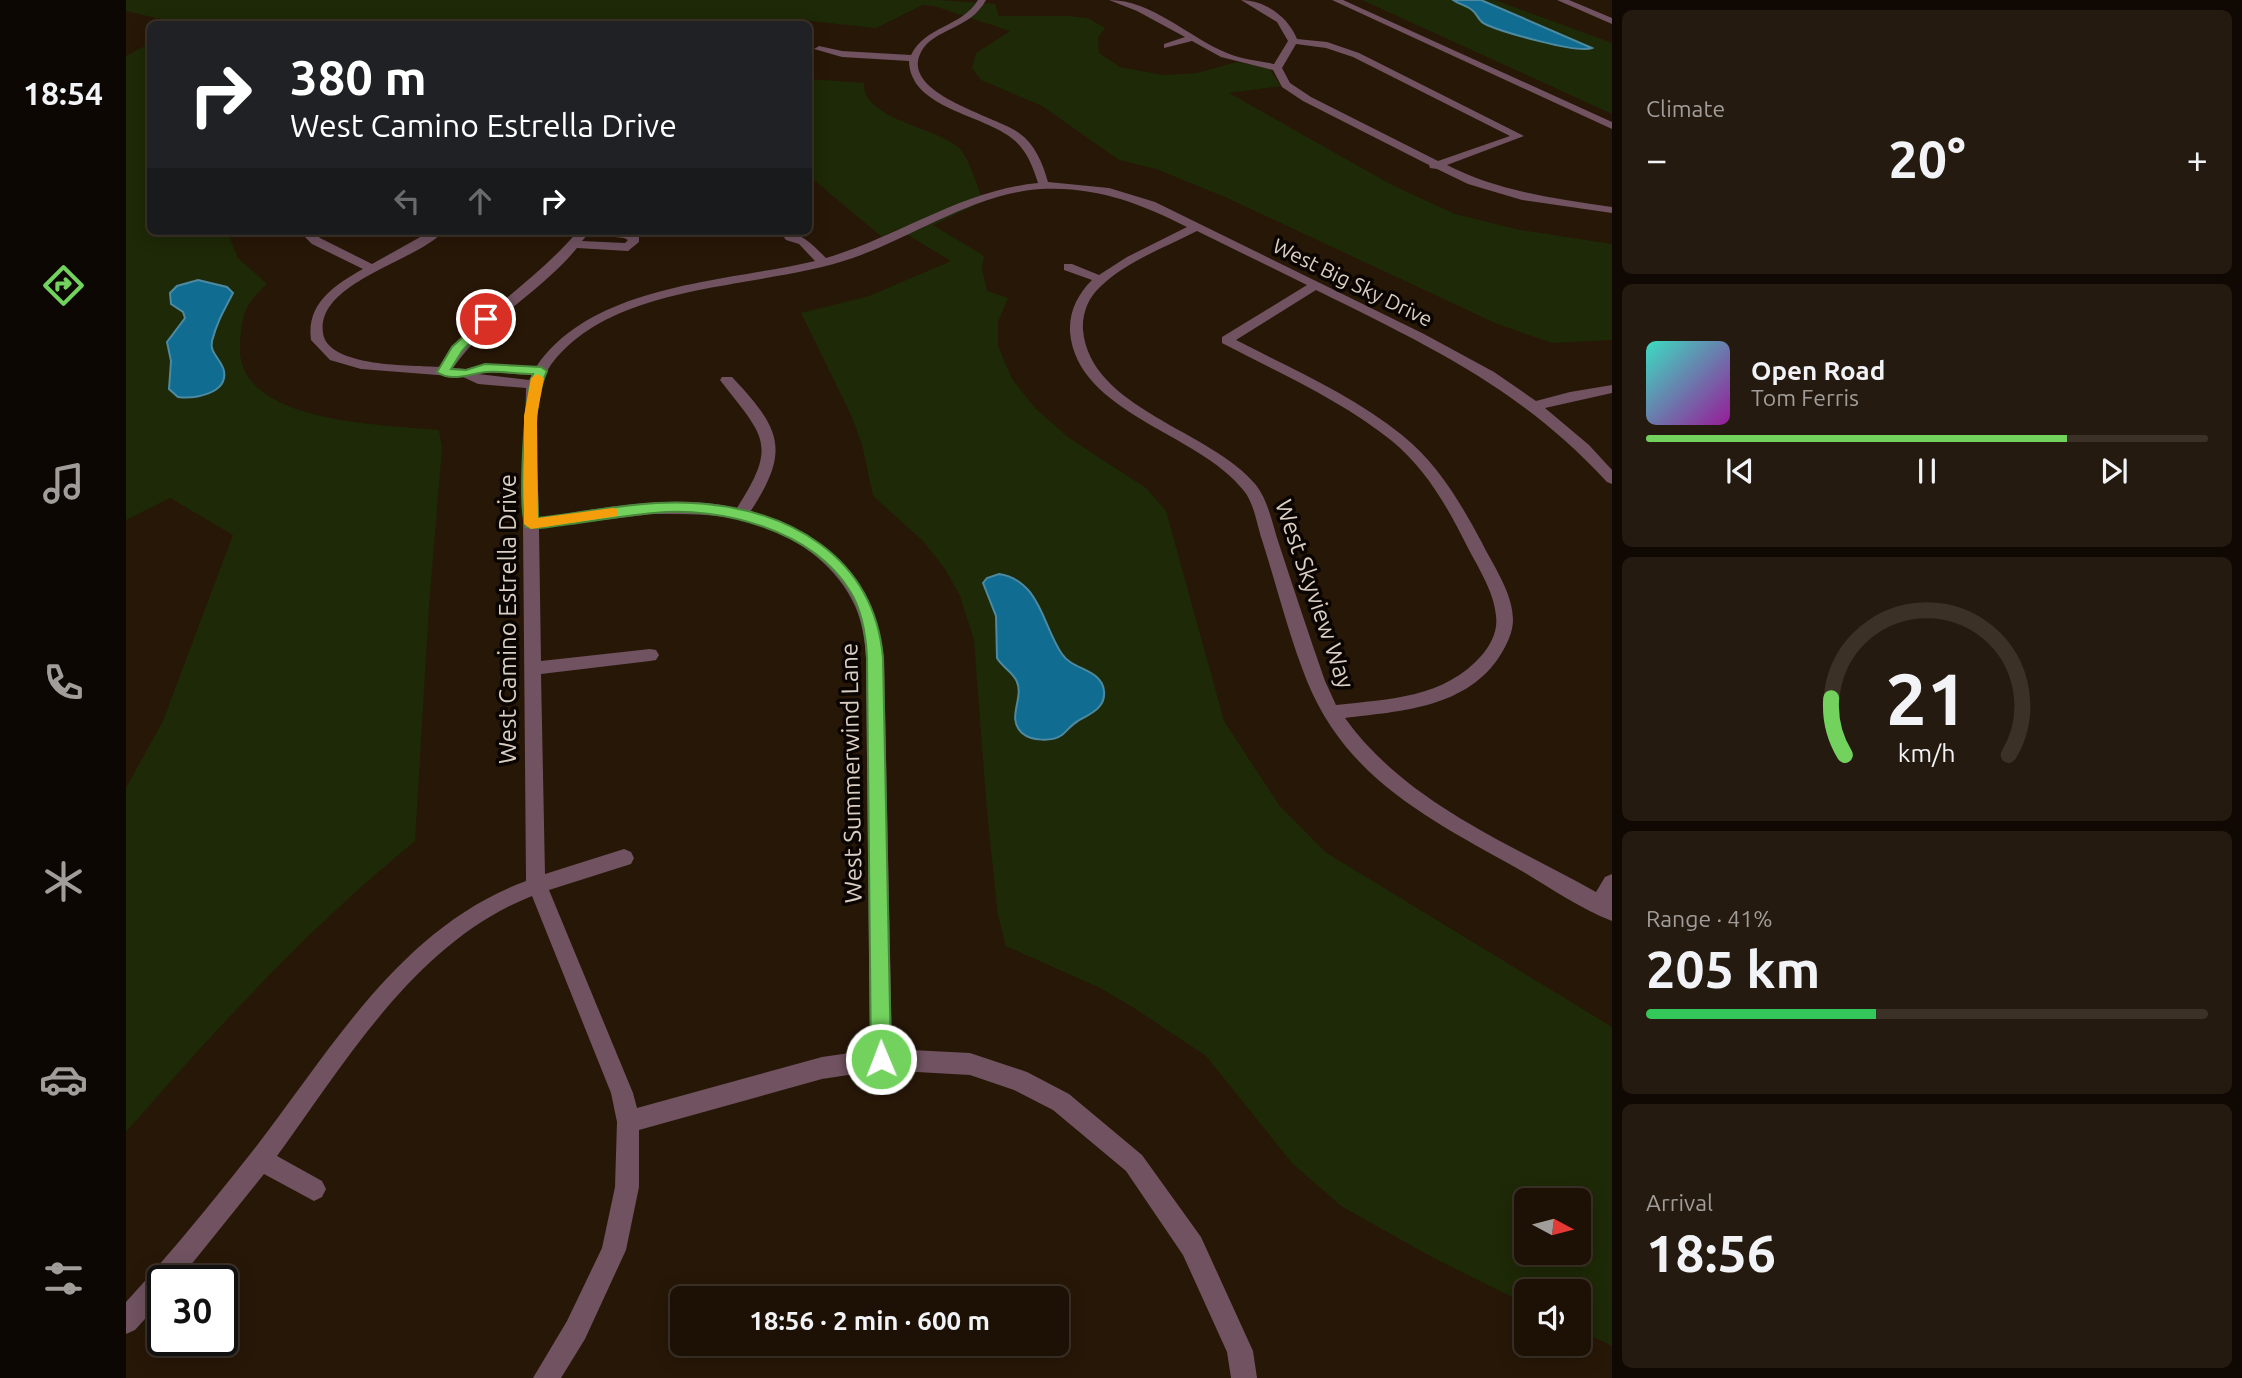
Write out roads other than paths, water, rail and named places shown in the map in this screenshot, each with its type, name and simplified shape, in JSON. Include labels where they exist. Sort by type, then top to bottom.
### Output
[{"type":"street","points":[[432,235],[408,252],[372,269],[328,300],[316,320],[318,340],[335,357],[361,365],[466,373],[478,380],[538,378],[561,346],[597,320],[626,305],[677,290],[824,263],[867,248],[980,198],[1044,186],[1035,159],[1022,142],[998,125],[929,92],[917,80],[914,58],[931,38],[974,14],[982,0]]},
{"type":"street","points":[[1113,0],[1139,9],[1190,39],[1224,55],[1277,68],[1286,85],[1307,99],[1434,166],[1472,182],[1509,193],[1612,210]]},
{"type":"street","points":[[1245,0],[1279,18],[1290,28],[1293,41],[1277,68]]},
{"type":"street","points":[[1336,0],[1612,126]]},
{"type":"street","points":[[1356,0],[1612,117]]},
{"type":"street","points":[[1566,1],[1612,21]]},
{"type":"street","points":[[1167,46],[1190,39]]},
{"type":"street","points":[[1293,41],[1327,45],[1356,55],[1519,136],[1434,166]]},
{"type":"street","points":[[819,49],[842,54],[914,58]]},
{"type":"street","name":"West Big Sky Drive","points":[[1044,186],[1083,187],[1122,194],[1151,204],[1450,351],[1506,383],[1568,431],[1612,479]]},
{"type":"street","name":"West Skyview Way","points":[[1196,227],[1100,279],[1080,304],[1076,318],[1074,333],[1080,354],[1093,374],[1112,392],[1216,457],[1245,480],[1254,493],[1316,681],[1331,713],[1357,751],[1394,784],[1431,810],[1606,908]]},
{"type":"street","points":[[309,235],[316,241],[372,269]]},
{"type":"street","points":[[443,372],[457,349],[486,319],[528,288],[581,235]]},
{"type":"street","points":[[575,244],[628,247],[635,239],[626,235]]},
{"type":"street","points":[[788,235],[787,246],[804,268]]},
{"type":"street","points":[[790,235],[803,241],[824,263]]},
{"type":"street","points":[[1068,267],[1100,279]]},
{"type":"street","points":[[1316,285],[1227,340],[1368,418],[1398,439],[1448,493],[1496,587],[1505,617],[1503,639],[1485,664],[1470,679],[1445,695],[1331,713]]},
{"type":"street","name":"West Camino Estrella Drive","points":[[538,378],[531,416],[532,811],[537,885],[622,1093],[628,1122],[627,1187],[614,1250],[576,1330],[545,1378]]},
{"type":"street","points":[[727,380],[757,416],[767,437],[769,450],[768,467],[741,514]]},
{"type":"street","points":[[1536,406],[1570,396],[1612,389]]},
{"type":"street","name":"West Summerwind Lane","points":[[531,524],[657,508],[692,508],[741,514],[798,536],[823,552],[856,589],[873,631],[881,1059]]},
{"type":"street","points":[[532,669],[650,655]]},
{"type":"street","points":[[126,1321],[163,1280],[260,1159],[389,992],[448,933],[488,906],[537,885],[624,858]]},
{"type":"street","points":[[1606,908],[1612,883]]},
{"type":"street","points":[[628,1122],[822,1068],[881,1059],[970,1064],[1019,1080],[1061,1102],[1099,1131],[1134,1163],[1192,1246],[1240,1351],[1244,1378]]},
{"type":"street","points":[[260,1159],[314,1189]]},
{"type":"water","points":[[1453,0],[1481,0],[1592,48],[1557,45],[1496,28],[1484,23],[1472,10]]},
{"type":"water","points":[[198,280],[227,287],[233,293],[218,322],[212,341],[212,349],[223,367],[224,379],[215,390],[201,396],[178,397],[169,389],[171,361],[167,342],[185,318],[183,312],[171,304],[170,293],[177,286]]},
{"type":"water","points":[[999,574],[1013,578],[1023,585],[1039,606],[1062,654],[1098,678],[1102,684],[1104,697],[1100,706],[1058,737],[1047,740],[1031,738],[1017,727],[1015,715],[1019,688],[1011,673],[997,658],[996,616],[983,583],[987,578]]}]
